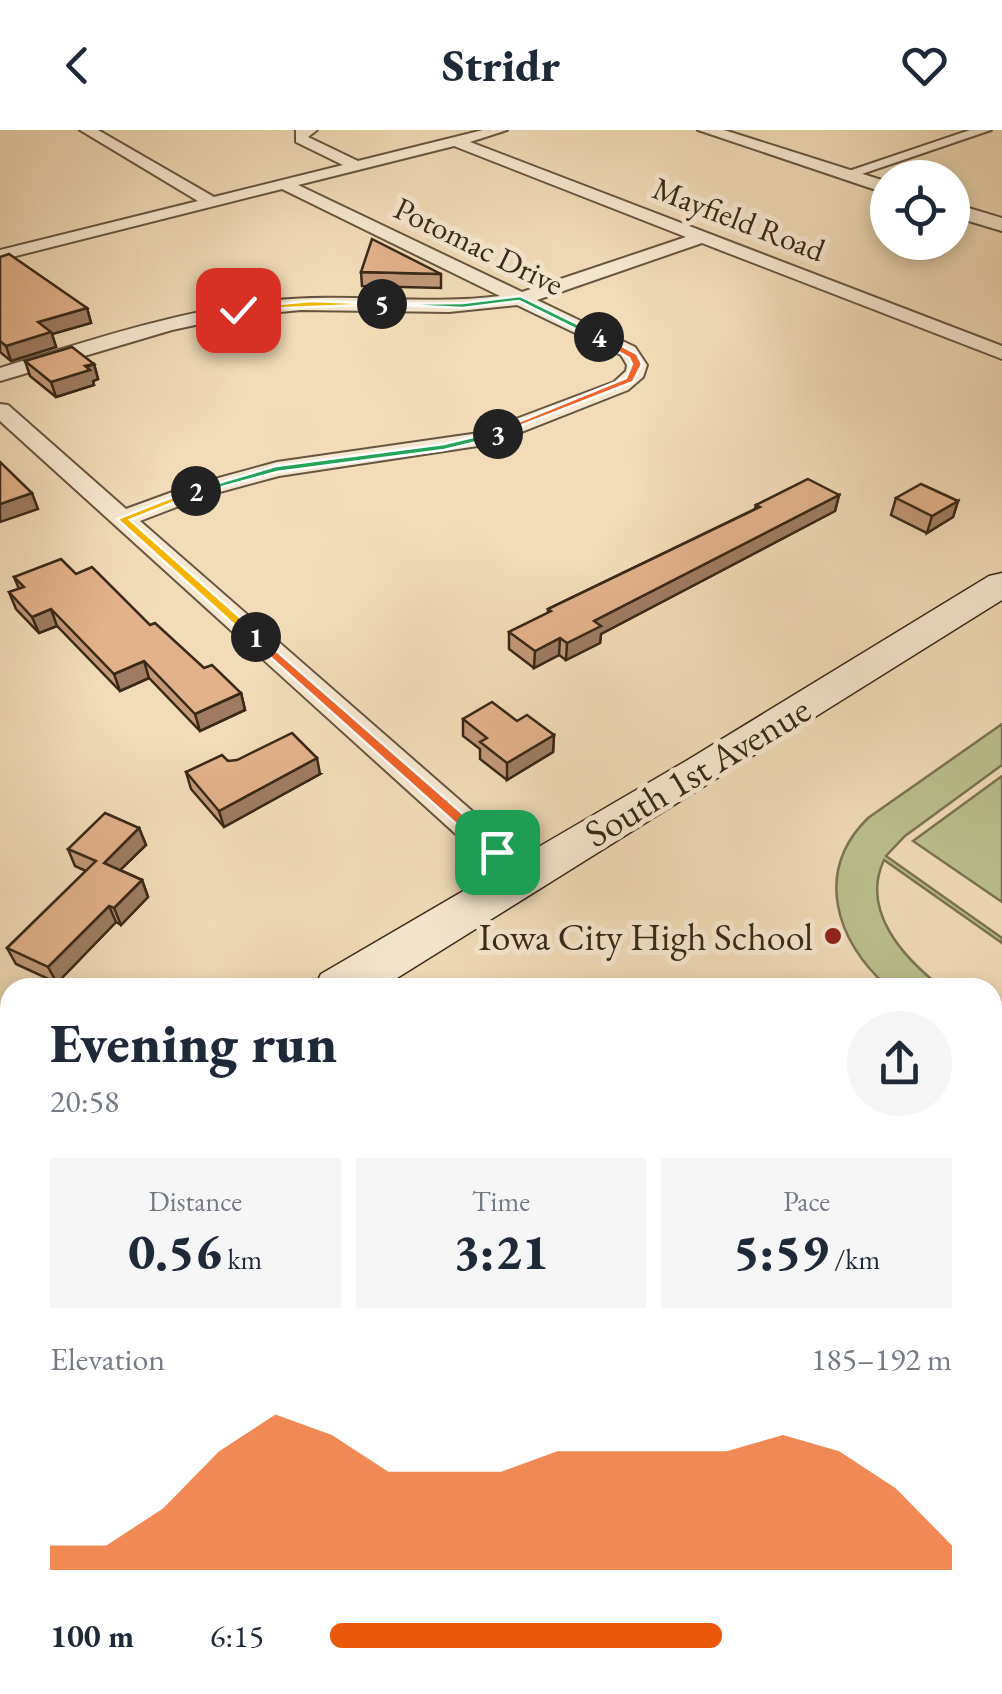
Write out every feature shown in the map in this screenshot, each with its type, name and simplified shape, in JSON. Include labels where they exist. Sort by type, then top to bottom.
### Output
[{"type":"main road","name":"South 1st Avenue","points":[[355,978],[701,771],[1002,584]]},
{"type":"street","points":[[87,130],[211,202]]},
{"type":"street","points":[[310,130],[301,139],[357,166]]},
{"type":"street","points":[[0,255],[500,130]]},
{"type":"street","points":[[707,130],[870,183]]},
{"type":"street","points":[[845,175],[984,130]]},
{"type":"street","name":"Mayfield Road","points":[[455,141],[1002,353]]},
{"type":"street","name":"Potomac Drive","points":[[122,519],[214,485],[276,469],[444,447],[483,438],[622,386],[636,373],[637,364],[628,351],[283,184]]},
{"type":"street","points":[[970,215],[1000,224]]},
{"type":"street","points":[[0,375],[167,325],[238,310],[311,304],[463,306],[520,299],[701,237]]},
{"type":"street","points":[[0,410],[524,875]]},
{"type":"green space","points":[[1002,724],[1002,765],[905,836],[886,856],[1002,938],[1002,943],[884,860],[878,879],[882,915],[900,948],[931,978],[879,978],[855,949],[838,905],[841,860],[868,818]]},
{"type":"green space","points":[[1002,776],[1002,902],[913,841]]},
{"type":"building","points":[[372,239],[441,274],[361,272]]},
{"type":"building","points":[[9,254],[87,308],[38,322],[51,332],[6,346],[0,341],[0,257]]},
{"type":"building","points":[[72,347],[94,364],[85,366],[90,370],[51,382],[25,361]]},
{"type":"building","points":[[0,462],[32,493],[0,504]]},
{"type":"building","points":[[808,479],[839,495],[594,621],[601,626],[567,643],[560,638],[535,651],[509,632],[551,611],[548,609],[760,507],[756,505]]},
{"type":"building","points":[[921,484],[958,501],[932,516],[896,498]]},
{"type":"building","points":[[61,559],[76,574],[92,567],[150,625],[155,623],[204,668],[212,665],[241,693],[195,714],[144,661],[114,674],[51,609],[32,617],[9,592],[24,587],[14,577]]},
{"type":"building","points":[[492,702],[517,721],[527,715],[554,735],[507,763],[480,742],[487,738],[463,719]]},
{"type":"building","points":[[292,733],[317,758],[219,811],[186,772],[222,755],[228,761],[237,760]]},
{"type":"building","points":[[105,813],[139,828],[104,863],[142,880],[114,908],[109,906],[48,967],[7,948],[96,861],[68,849]]},
{"type":"place","name":"Iowa City High School","points":[[833,936]]},
{"type":"route","points":[[238,310],[338,303],[463,306],[520,299],[628,351],[637,364],[636,373],[622,386],[510,430],[444,447],[276,469],[197,491],[122,519],[497,852]]}]
